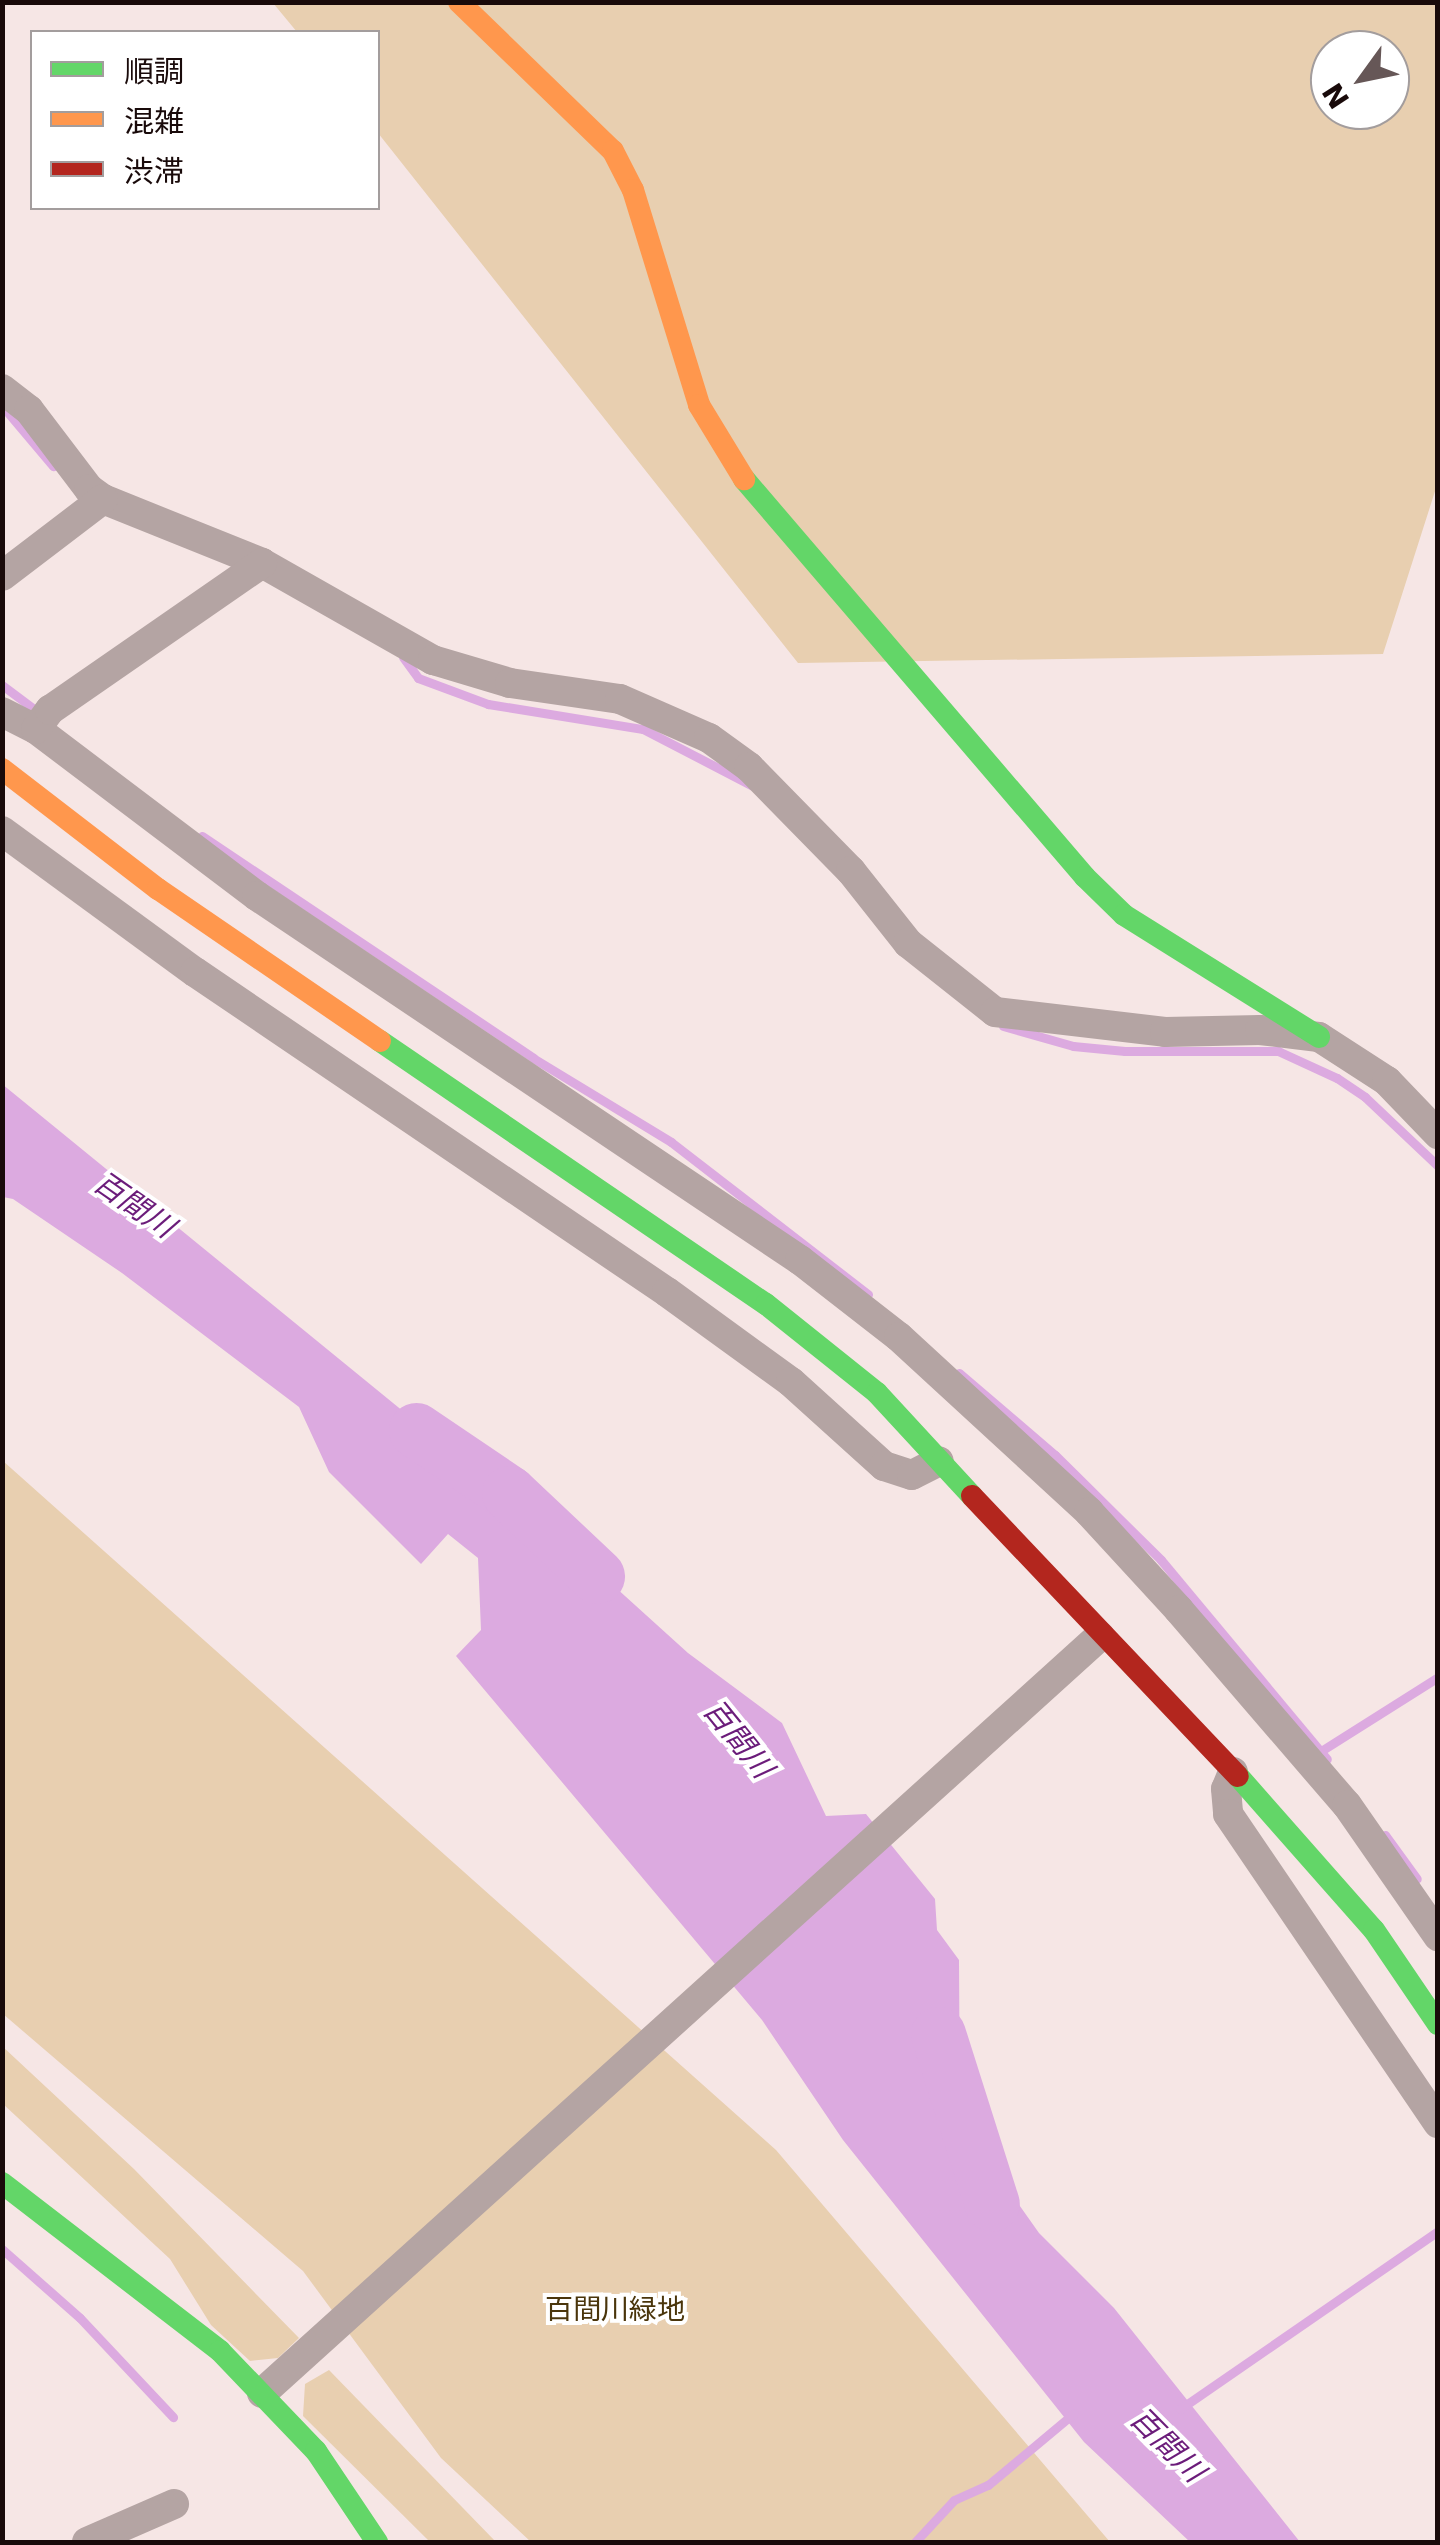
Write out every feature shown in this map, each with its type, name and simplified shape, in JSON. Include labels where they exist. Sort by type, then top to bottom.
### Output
[{"type":"street","points":[[459,2],[613,151],[633,190],[698,405],[730,462],[800,550],[1085,877],[1124,915],[1387,1081],[1438,1134]]},
{"type":"street","points":[[2,389],[29,410],[88,489],[103,499],[262,563],[433,660],[510,684],[620,699],[709,738],[749,767],[851,871],[908,943],[995,1012],[1165,1032],[1260,1030],[1319,1037]]},
{"type":"street","points":[[2,576],[103,499]]},
{"type":"street","points":[[42,720],[262,563]]},
{"type":"street","points":[[2,712],[42,720],[257,896],[800,1260],[898,1337],[1090,1512],[1179,1610],[1347,1805],[1438,1936]]},
{"type":"street","points":[[2,769],[158,890],[766,1304],[877,1394],[1100,1636],[1233,1772],[1374,1930],[1438,2024]]},
{"type":"street","points":[[2,830],[195,972],[667,1292],[791,1382],[884,1466],[912,1475],[940,1461]]},
{"type":"street","points":[[270,2386],[1100,1636]]},
{"type":"street","points":[[1233,1772],[1226,1789],[1228,1814],[1438,2123]]},
{"type":"street","points":[[2,2182],[270,2386],[378,2542]]},
{"type":"street","points":[[86,2542],[174,2504]]},
{"type":"green space","points":[[273,3],[1437,3],[1437,485],[1383,654],[798,663],[380,136],[380,30],[295,30]]},
{"type":"green space","name":"百間川緑地","points":[[3,1461],[776,2150],[1110,2542],[531,2542],[441,2458],[303,2271],[3,2014]]},
{"type":"green space","points":[[2,2046],[134,2169],[299,2338],[278,2358],[250,2361],[211,2325],[170,2259],[3,2104]]},
{"type":"green space","points":[[329,2370],[496,2542],[430,2542],[303,2416],[305,2384]]},
{"type":"water","points":[[2,1084],[583,1558],[688,1653],[782,1723],[826,1816],[866,1814],[935,1899],[937,1930],[959,1960],[960,2121],[1039,2233],[1114,2308],[1300,2542],[1190,2542],[1084,2442],[843,2140],[762,2020],[456,1656],[481,1630],[478,1558],[448,1534],[421,1564],[329,1472],[299,1407],[122,1273],[13,1199],[3,1197]]},
{"type":"waterway","points":[[5,409],[53,466]]},
{"type":"waterway","points":[[403,657],[418,678],[488,704],[643,729],[751,785]]},
{"type":"waterway","points":[[2,685],[42,715]]},
{"type":"waterway","points":[[202,836],[533,1058],[671,1142],[868,1294]]},
{"type":"waterway","points":[[1003,1026],[1073,1046],[1125,1051],[1278,1051],[1337,1078],[1365,1097],[1438,1166]]},
{"type":"waterway","points":[[959,1373],[1055,1455],[1161,1560],[1327,1759]]},
{"type":"waterway","name":"百間川","points":[[416,1430],[509,1493],[597,1576]]},
{"type":"waterway","points":[[1321,1751],[1438,1677]]},
{"type":"waterway","points":[[1385,1835],[1417,1879]]},
{"type":"waterway","name":"百間川","points":[[938,2034],[992,2204]]},
{"type":"waterway","points":[[1180,2409],[1438,2231]]},
{"type":"waterway","points":[[2,2249],[80,2318],[173,2417]]},
{"type":"waterway","points":[[915,2542],[954,2500],[988,2485],[1074,2413]]},
{"type":"traffic: fast","points":[[744,479],[1085,877],[1124,915],[1319,1037]]},
{"type":"traffic: fast","points":[[380,1041],[766,1304],[877,1393],[972,1496]]},
{"type":"traffic: fast","points":[[1238,1776],[1374,1930],[1438,2024]]},
{"type":"traffic: fast","points":[[2,2183],[220,2351],[316,2451],[377,2542]]},
{"type":"traffic: slow","points":[[459,2],[613,151],[633,190],[699,405],[744,479]]},
{"type":"traffic: slow","points":[[2,769],[158,889],[380,1041]]},
{"type":"traffic: jam","points":[[972,1496],[1238,1776]]}]
